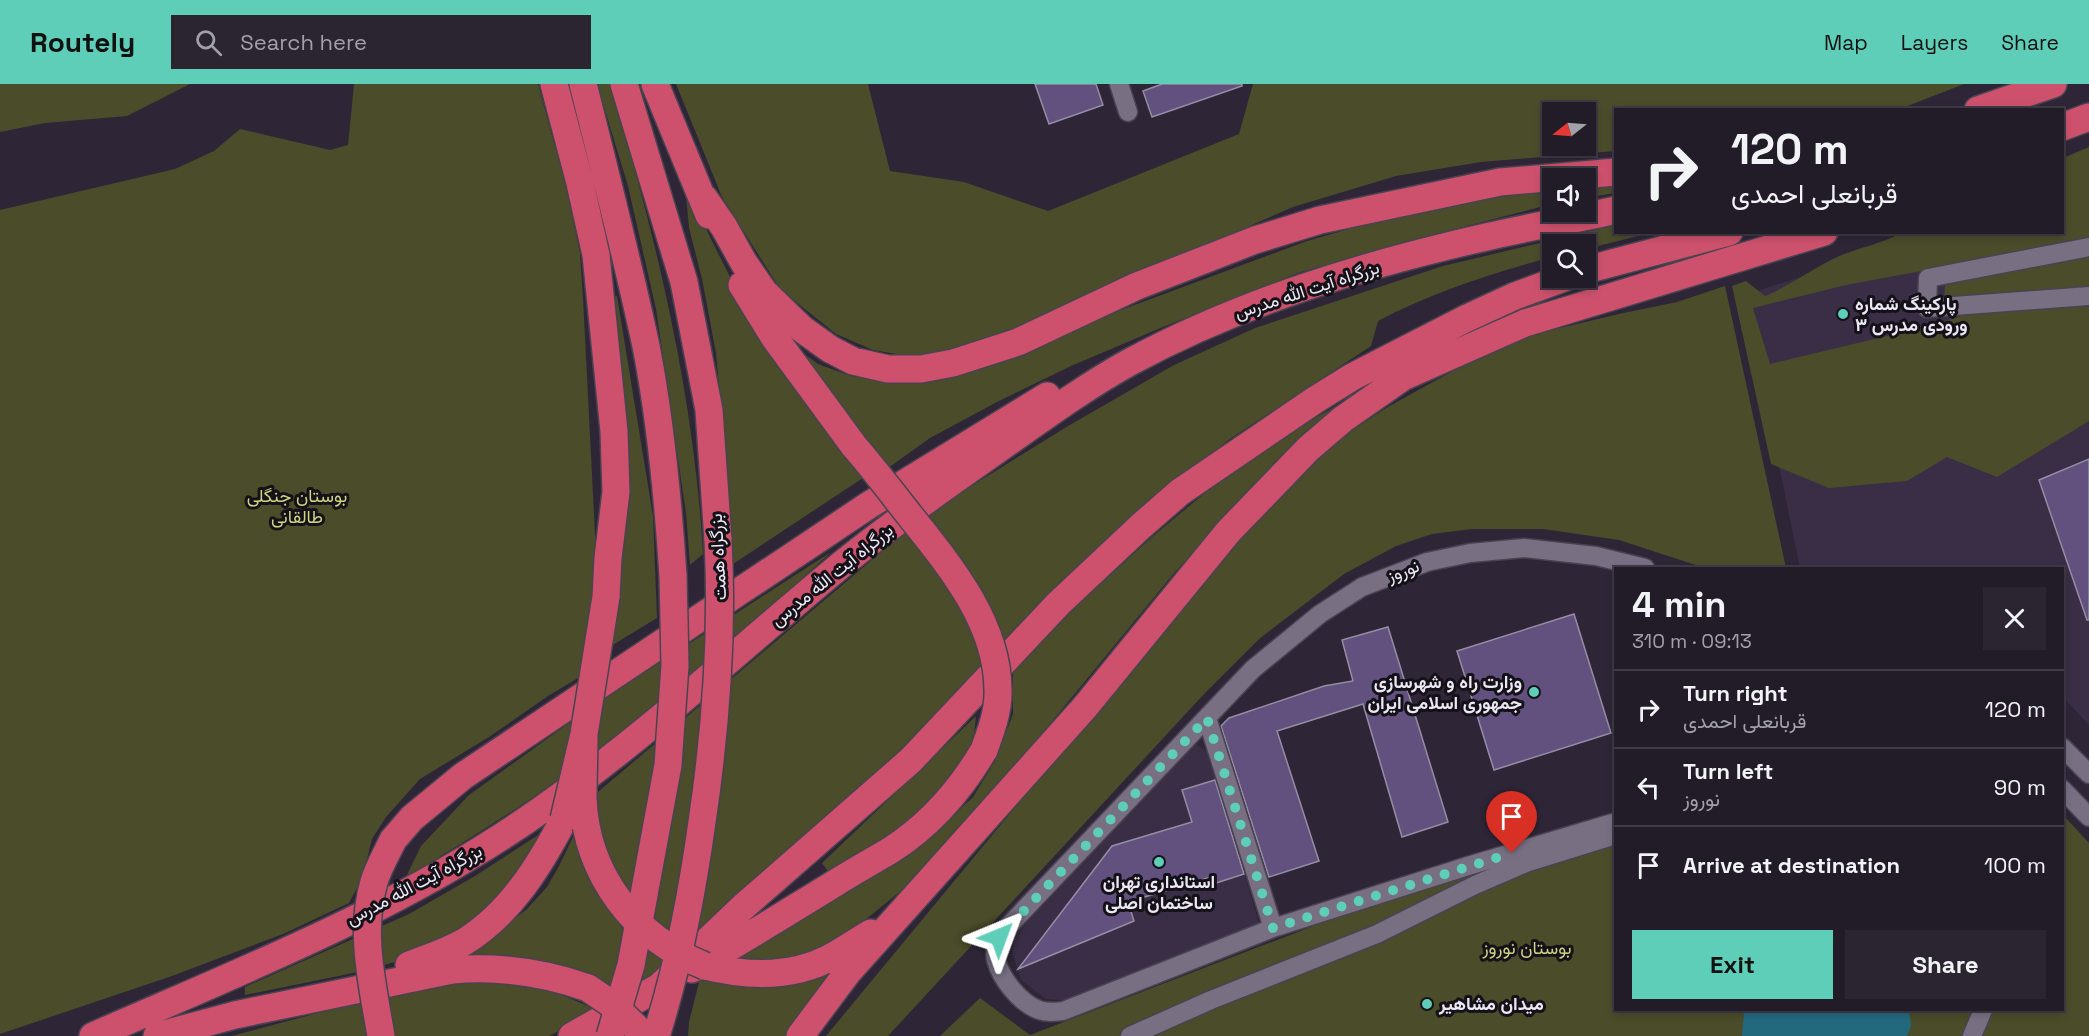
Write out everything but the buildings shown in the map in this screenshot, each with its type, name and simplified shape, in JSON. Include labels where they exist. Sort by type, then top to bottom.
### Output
[{"type":"highway","points":[[303,1000],[403,968],[463,942],[482,930],[532,876],[564,819],[584,734],[606,597],[616,492],[614,431],[596,255],[554,84]]},
{"type":"highway","points":[[583,84],[646,347],[668,495],[674,576],[675,664],[668,765],[631,965],[610,1036]]},
{"type":"highway","name":"بزرگراه همت","points":[[624,84],[684,282],[709,410],[718,540],[720,619],[712,753],[696,867],[674,971],[656,1036]]},
{"type":"highway","points":[[572,1036],[741,942],[893,848],[941,808],[970,772],[984,750],[992,727],[999,691],[992,651],[978,613],[949,565],[801,377],[750,299],[715,232],[704,198],[655,84]]},
{"type":"highway","points":[[1964,108],[1997,84]]},
{"type":"highway","points":[[1984,108],[2053,84]]},
{"type":"highway","points":[[2064,126],[2089,117]]},
{"type":"highway","points":[[704,198],[764,292],[802,329],[853,361],[888,369],[921,369],[953,363],[1018,342],[1137,285],[1255,240],[1320,220],[1500,182],[1614,172]]},
{"type":"highway","name":"بزرگراه آیت الله مدرس","points":[[93,1036],[314,938],[448,871],[487,846],[545,808],[609,760],[844,563],[930,498],[1056,409],[1128,363],[1238,310],[1303,287],[1485,237],[1614,210]]},
{"type":"highway","points":[[1596,267],[1721,234]]},
{"type":"highway","points":[[800,1036],[848,972],[1085,706],[1228,532],[1308,449],[1343,419],[1403,377],[1525,323],[1817,234]]},
{"type":"highway","points":[[659,987],[743,908],[911,760],[1058,604],[1180,492],[1315,399],[1352,377],[1465,319],[1542,286]]},
{"type":"highway","points":[[381,1036],[371,975],[368,935],[369,900],[374,880],[393,840],[412,818],[463,776],[869,505],[1045,396],[1128,363]]},
{"type":"highway","points":[[584,734],[583,799],[586,824],[591,849],[603,876],[617,901],[627,912],[656,938],[686,957],[705,966],[752,975],[781,973],[834,956],[896,917]]},
{"type":"highway","points":[[157,1036],[235,1014],[428,974],[480,968],[527,971],[560,978],[588,988],[613,1005],[645,1036]]},
{"type":"street","points":[[1119,84],[1128,112]]},
{"type":"street","points":[[2089,247],[1928,278],[1927,308],[2089,296]]},
{"type":"street","name":"نوروز","points":[[1273,928],[1063,1011],[1050,1012],[1037,1009],[1027,1003],[1003,976],[996,959],[995,945],[999,937],[1253,669],[1320,614],[1362,587],[1427,562],[1470,553],[1524,548],[1596,556],[1641,567]]},
{"type":"street","points":[[1207,718],[1273,928],[1614,823]]},
{"type":"street","points":[[2064,749],[2089,774]]},
{"type":"street","points":[[2064,791],[2089,817]]},
{"type":"street","points":[[1130,1036],[1211,1000],[1377,934],[1475,885],[1526,863],[1614,836]]},
{"type":"street","points":[[1972,1036],[1983,1011]]},
{"type":"shaded area","points":[[2089,184],[2089,725],[2064,698],[2064,567],[1800,567],[1744,295],[1936,234],[2064,234],[2064,228]]},
{"type":"shaded area","points":[[1195,743],[1209,753],[1259,923],[1071,1001],[1046,999],[1021,980],[1012,952],[1016,932]]},
{"type":"green space","points":[[0,84],[190,84],[127,116],[45,123],[0,132]]},
{"type":"green space","name":"بوستان جنگلی طالقانی","points":[[354,84],[538,84],[567,190],[580,253],[596,553],[583,675],[420,779],[386,817],[372,839],[362,879],[349,903],[283,934],[172,976],[0,1034],[0,210],[175,169],[214,151],[240,129],[330,150],[348,145]]},
{"type":"green space","points":[[597,84],[610,84],[627,141],[657,257],[682,375],[691,434],[703,554],[690,565],[686,513],[656,309],[628,186]]},
{"type":"green space","points":[[676,84],[868,84],[890,171],[964,182],[1048,211],[1239,134],[1253,84],[1964,84],[1903,108],[1614,108],[1614,151],[1596,153],[1596,102],[1542,102],[1542,156],[1554,156],[1481,162],[1396,176],[1293,207],[970,348],[920,358],[873,350],[836,334],[780,289],[722,197]]},
{"type":"green space","points":[[2089,147],[2089,240],[1846,285],[1753,308],[1770,364],[1929,326],[1974,312],[2044,307],[2089,307],[2089,421],[1997,477],[1947,457],[1907,481],[1829,488],[1771,464],[1732,286],[1746,281],[1765,296],[1840,256],[1899,234],[2064,234],[2064,158]]},
{"type":"green space","points":[[1614,184],[1614,193],[1596,196],[1596,186]]},
{"type":"green space","points":[[1542,191],[1542,207],[1405,242],[1298,273],[1071,366],[930,438],[884,471],[793,346],[818,364],[851,376],[888,380],[1075,327],[1307,241],[1425,207]]},
{"type":"green space","points":[[686,195],[702,221],[736,289],[869,474],[733,564],[716,353],[702,279],[689,228]]},
{"type":"green space","points":[[1614,225],[1614,234],[1646,234],[1596,246],[1596,234],[1577,234]]},
{"type":"green space","points":[[1542,242],[1542,260],[1464,284],[1378,321],[1371,346],[1227,441],[1151,506],[1003,647],[839,812],[660,969],[618,999],[458,962],[527,909],[547,887],[592,797],[925,515],[1068,426],[1174,365],[1255,328],[1443,266]]},
{"type":"green space","points":[[2089,252],[2089,292],[1944,307],[1945,278]]},
{"type":"green space","points":[[1725,286],[1786,567],[1702,567],[1619,540],[1543,529],[1472,529],[1432,534],[1396,546],[1344,574],[1259,639],[1204,694],[888,1036],[826,1036],[1093,713],[1228,544],[1319,452],[1386,408],[1486,353],[1530,335],[1677,302]]},
{"type":"green space","points":[[617,296],[653,516],[657,618],[611,646],[608,298]]},
{"type":"green space","points":[[1359,393],[1269,470],[1175,572],[1003,781],[902,890],[854,929],[804,956],[776,961],[746,960],[739,957],[881,869],[938,830],[973,797],[995,761],[1013,714],[1013,672],[1069,613],[1153,536],[1223,478],[1315,418]]},
{"type":"green space","points":[[831,552],[748,630],[663,703],[556,782],[482,831],[406,877],[421,846],[469,795],[594,705]]},
{"type":"green space","points":[[976,716],[973,744],[968,761],[921,817],[832,877],[822,863]]},
{"type":"green space","name":"بوستان نوروز","points":[[2064,816],[2089,843],[2089,1036],[940,1036],[980,998],[1030,1035],[1399,893],[1614,830],[1614,1011],[2064,1011]]},
{"type":"green space","points":[[549,828],[484,919],[410,958],[353,973],[245,995],[245,987],[409,914],[475,876]]},
{"type":"green space","points":[[840,965],[793,1036],[688,1036],[689,1022],[700,978]]},
{"type":"green space","points":[[488,978],[551,990],[599,1011],[549,1036],[232,1036],[403,990]]},
{"type":"water","points":[[1744,1011],[1909,1011],[1911,1026],[1907,1036],[1742,1036]]},
{"type":"place","name":"پارکینگ شماره ۳ ورودی مدرس","points":[[1843,314]]},
{"type":"place","name":"وزارت راه و شهرسازی جمهوری اسلامی ایران","points":[[1534,692]]},
{"type":"place","name":"استانداری تهران ساختمان اصلی","points":[[1159,862]]},
{"type":"place","name":"میدان مشاهیر","points":[[1427,1004]]},
{"type":"route","points":[[999,937],[1207,718],[1273,928],[1512,853]]}]
